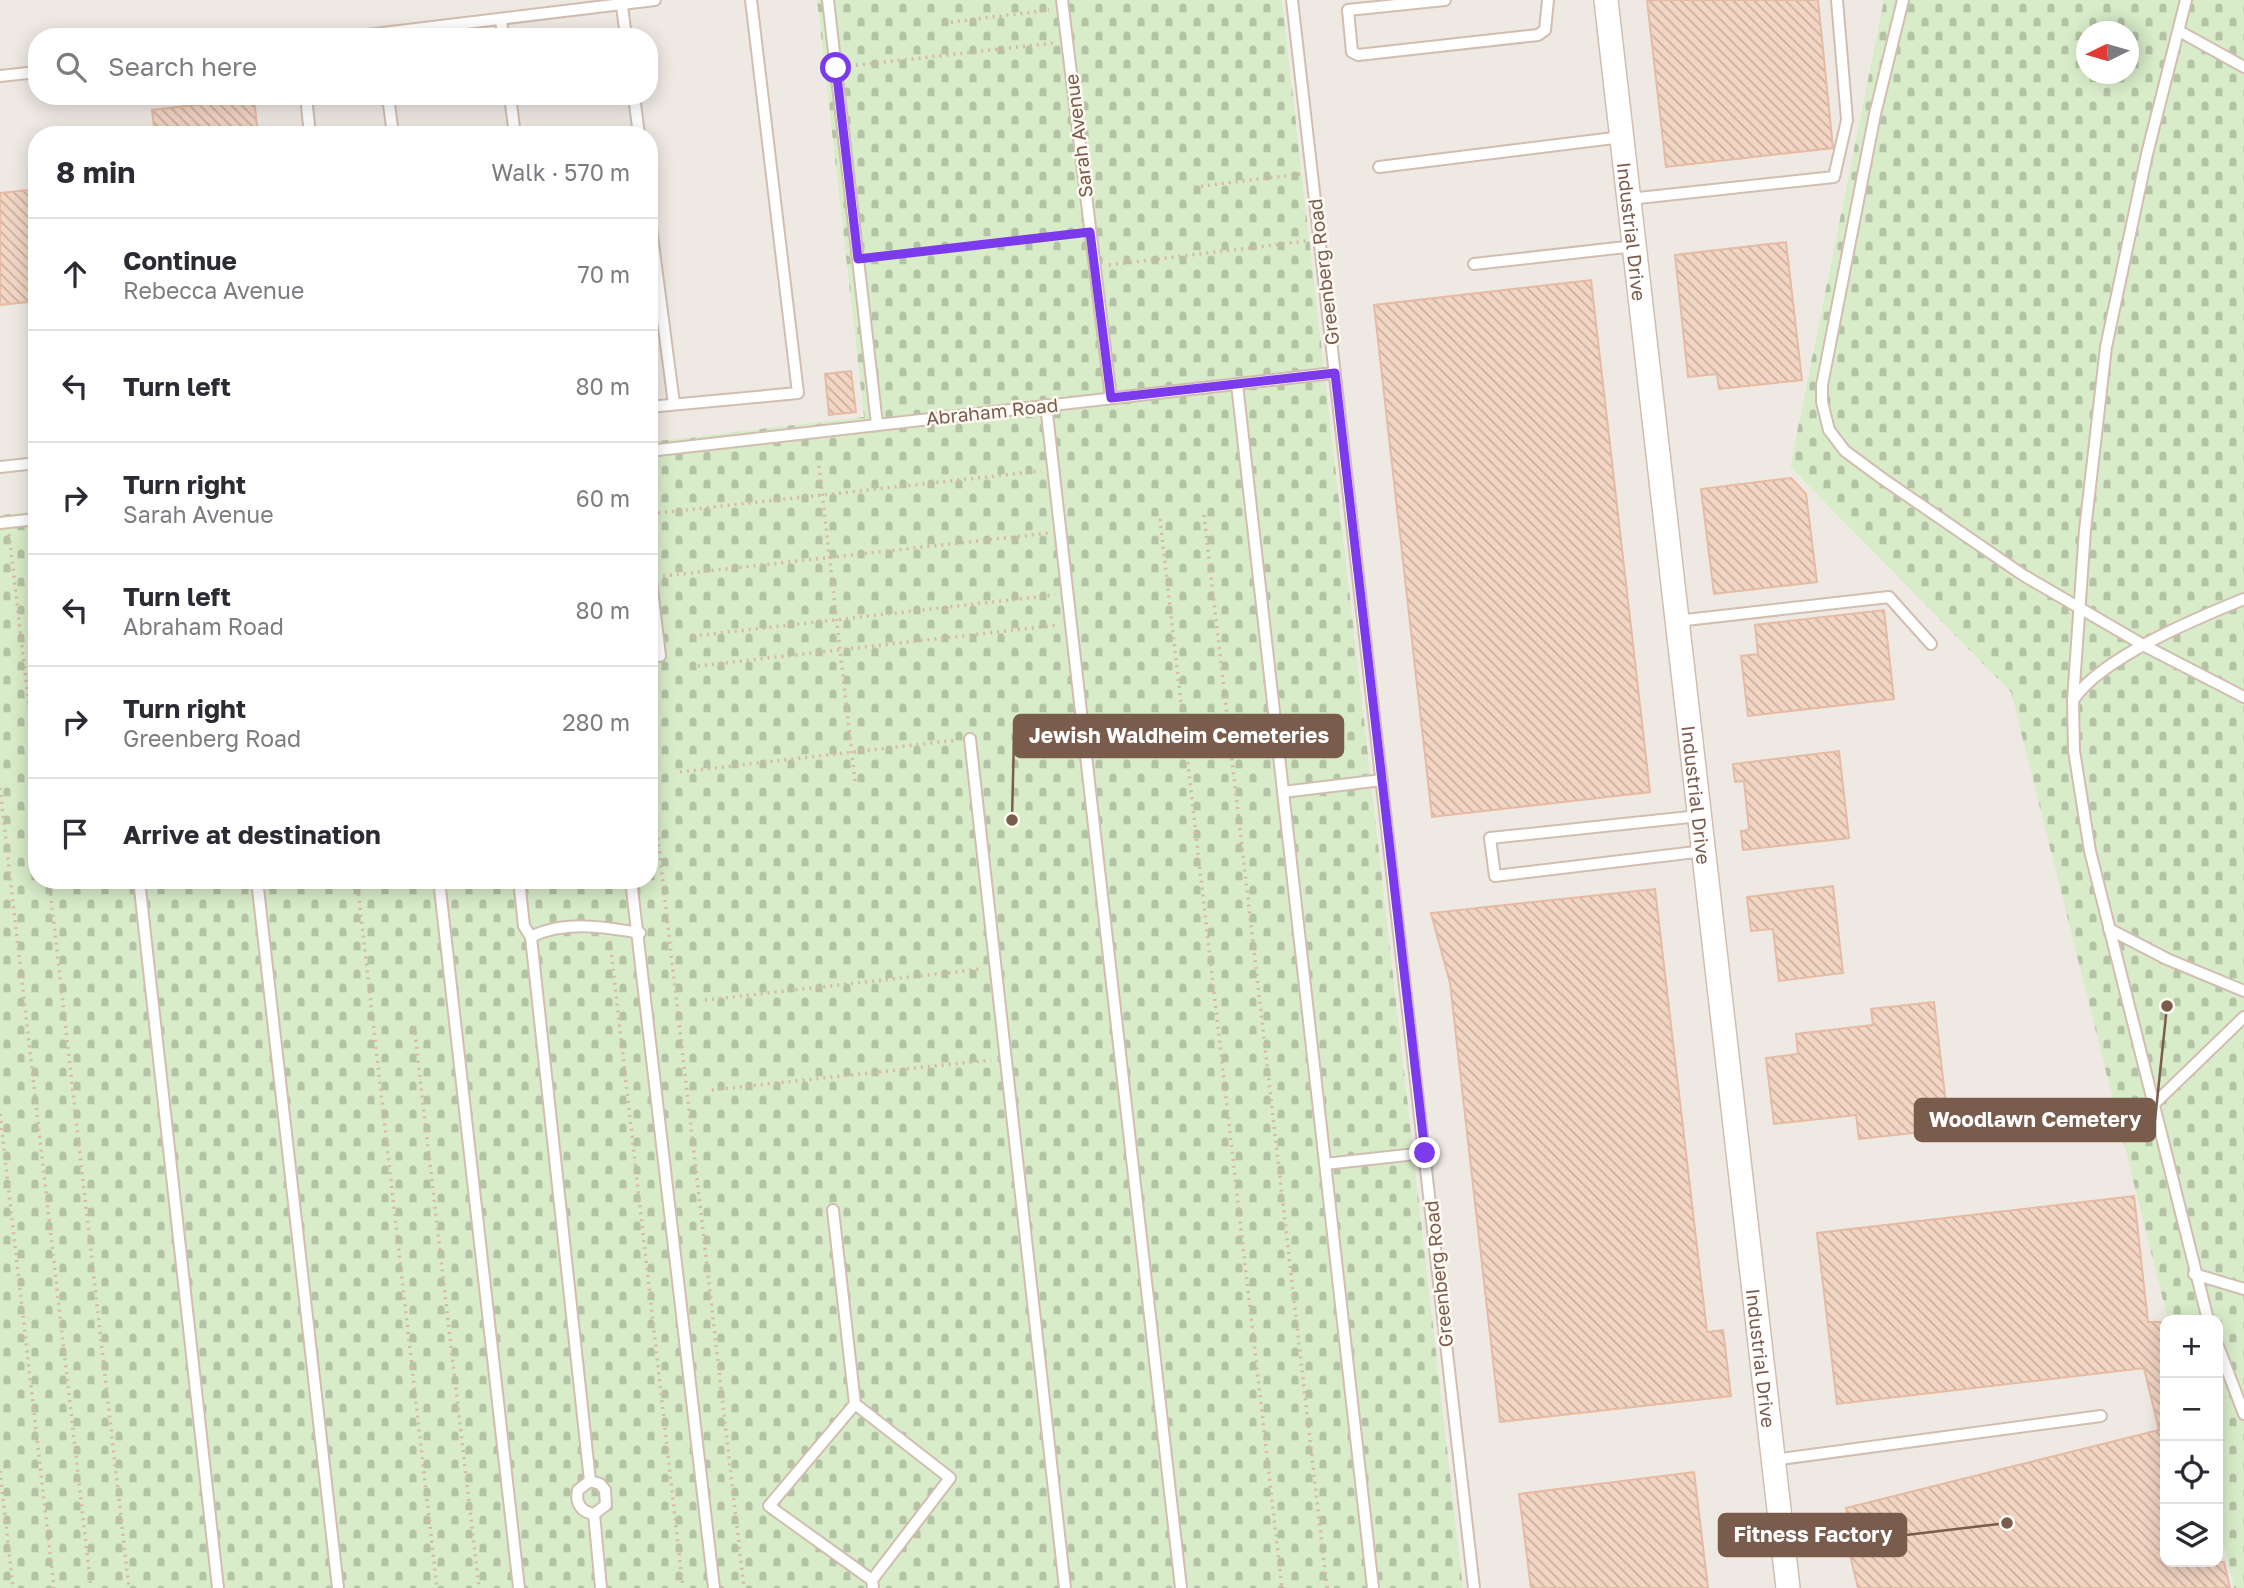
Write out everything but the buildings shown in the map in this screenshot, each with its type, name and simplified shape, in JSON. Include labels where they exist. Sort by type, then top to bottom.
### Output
[{"type":"street","name":"Industrial Drive","points":[[1606,0],[1788,1588]]},
{"type":"lane","points":[[436,28],[655,0]]},
{"type":"lane","points":[[658,406],[798,393],[751,0]]},
{"type":"lane","points":[[828,0],[877,424]]},
{"type":"lane","name":"Greenberg Road","points":[[1292,0],[1474,1588]]},
{"type":"lane","points":[[1445,0],[1348,10],[1352,52],[1358,55],[1538,35],[1545,30],[1548,0]]},
{"type":"lane","points":[[1629,199],[1834,177],[1847,120],[1837,0]]},
{"type":"lane","points":[[1903,0],[1875,114],[1822,385],[1824,416],[1837,442],[1874,472],[2023,575],[2145,646],[2244,697]]},
{"type":"lane","points":[[2186,0],[2147,153],[2106,346],[2093,452],[2073,700],[2074,751],[2080,797],[2109,929],[2206,1315]]},
{"type":"lane","points":[[622,6],[625,28]]},
{"type":"lane","name":"Sarah Avenue","points":[[1063,6],[1111,398]]},
{"type":"lane","points":[[501,20],[502,28]]},
{"type":"lane","points":[[2179,31],[2244,67]]},
{"type":"lane","points":[[0,76],[28,73]]},
{"type":"lane","points":[[307,105],[309,126]]},
{"type":"lane","points":[[389,105],[392,126]]},
{"type":"lane","points":[[511,105],[514,126]]},
{"type":"lane","points":[[635,105],[638,126]]},
{"type":"lane","points":[[1379,167],[1622,137]]},
{"type":"lane","points":[[1474,264],[1634,246]]},
{"type":"lane","points":[[658,282],[674,404]]},
{"type":"lane","name":"Abraham Road","points":[[658,450],[1335,373]]},
{"type":"lane","points":[[1237,384],[1373,1588]]},
{"type":"lane","points":[[1046,405],[1181,1588]]},
{"type":"lane","points":[[0,467],[28,464]]},
{"type":"lane","points":[[4,522],[28,520]]},
{"type":"lane","points":[[1677,621],[1889,597],[1931,644]]},
{"type":"lane","points":[[2073,700],[2093,675],[2145,646],[2244,599]]},
{"type":"lane","points":[[658,639],[660,656]]},
{"type":"lane","points":[[970,739],[1065,1588]]},
{"type":"lane","points":[[1283,792],[1382,780]]},
{"type":"lane","points":[[1699,816],[1490,838],[1495,876],[1703,852]]},
{"type":"lane","points":[[140,889],[218,1588]]},
{"type":"lane","points":[[258,889],[338,1588]]},
{"type":"lane","points":[[440,889],[519,1588]]},
{"type":"lane","points":[[520,889],[524,926],[531,937],[590,1481]]},
{"type":"lane","points":[[633,889],[640,933],[714,1588]]},
{"type":"lane","points":[[531,937],[558,928],[609,929],[640,933]]},
{"type":"lane","points":[[2109,929],[2167,959],[2244,991]]},
{"type":"lane","points":[[2153,1105],[2244,1017]]},
{"type":"lane","points":[[1325,1164],[1425,1153]]},
{"type":"lane","points":[[833,1210],[855,1404],[950,1478],[873,1584],[769,1506],[855,1404]]},
{"type":"lane","points":[[2194,1274],[2244,1289]]},
{"type":"lane","points":[[2223,1359],[2244,1414]]},
{"type":"lane","points":[[1773,1460],[2101,1416]]},
{"type":"lane","points":[[590,1481],[600,1484],[607,1495],[606,1505],[594,1514]]},
{"type":"lane","points":[[590,1481],[578,1490],[578,1502],[584,1511],[594,1514]]},
{"type":"lane","points":[[594,1514],[601,1588]]},
{"type":"path","points":[[944,23],[1057,9],[1063,6]]},
{"type":"path","points":[[836,68],[1067,41]]},
{"type":"path","points":[[1194,187],[1311,173]]},
{"type":"path","points":[[858,259],[1090,232]]},
{"type":"path","points":[[1093,267],[1319,240]]},
{"type":"path","points":[[819,466],[855,781]]},
{"type":"path","points":[[658,513],[1053,470]]},
{"type":"path","points":[[1204,515],[1327,1588]]},
{"type":"path","points":[[1160,519],[1282,1588]]},
{"type":"path","points":[[4,522],[28,706]]},
{"type":"path","points":[[658,577],[1060,531]]},
{"type":"path","points":[[693,636],[1067,593]]},
{"type":"path","points":[[698,666],[1071,624]]},
{"type":"path","points":[[680,772],[970,739]]},
{"type":"path","points":[[0,788],[91,1588]]},
{"type":"path","points":[[658,839],[744,1588]]},
{"type":"path","points":[[50,889],[129,1588]]},
{"type":"path","points":[[358,889],[438,1588]]},
{"type":"path","points":[[609,929],[683,1588]]},
{"type":"path","points":[[705,1000],[996,968]]},
{"type":"path","points":[[414,1026],[479,1588]]},
{"type":"path","points":[[712,1090],[1005,1059]]},
{"type":"path","points":[[0,1114],[54,1588]]},
{"type":"path","points":[[0,1471],[13,1588]]},
{"type":"shaded area","points":[[0,0],[817,0],[864,418],[658,441],[658,126],[28,126],[28,512],[0,515]]},
{"type":"shaded area","points":[[1282,0],[1884,0],[1790,467],[2011,692],[2167,1315],[2160,1315],[2160,1567],[2223,1567],[2223,1542],[2234,1588],[1463,1588]]},
{"type":"green space","points":[[817,0],[1282,0],[1463,1588],[0,1588],[0,515],[28,512],[28,889],[658,889],[658,441],[864,417]]},
{"type":"green space","points":[[1884,0],[2244,0],[2244,1588],[2234,1588],[2223,1542],[2223,1315],[2167,1315],[2011,692],[1790,467]]},
{"type":"place","name":"Jewish Waldheim Cemeteries","points":[[1012,820]]},
{"type":"place","name":"Woodlawn Cemetery","points":[[2167,1006]]},
{"type":"place","name":"Fitness Factory","points":[[2007,1523]]},
{"type":"route","points":[[836,68],[858,259],[1042,240],[1090,232],[1111,398],[1335,373],[1425,1153]]}]
